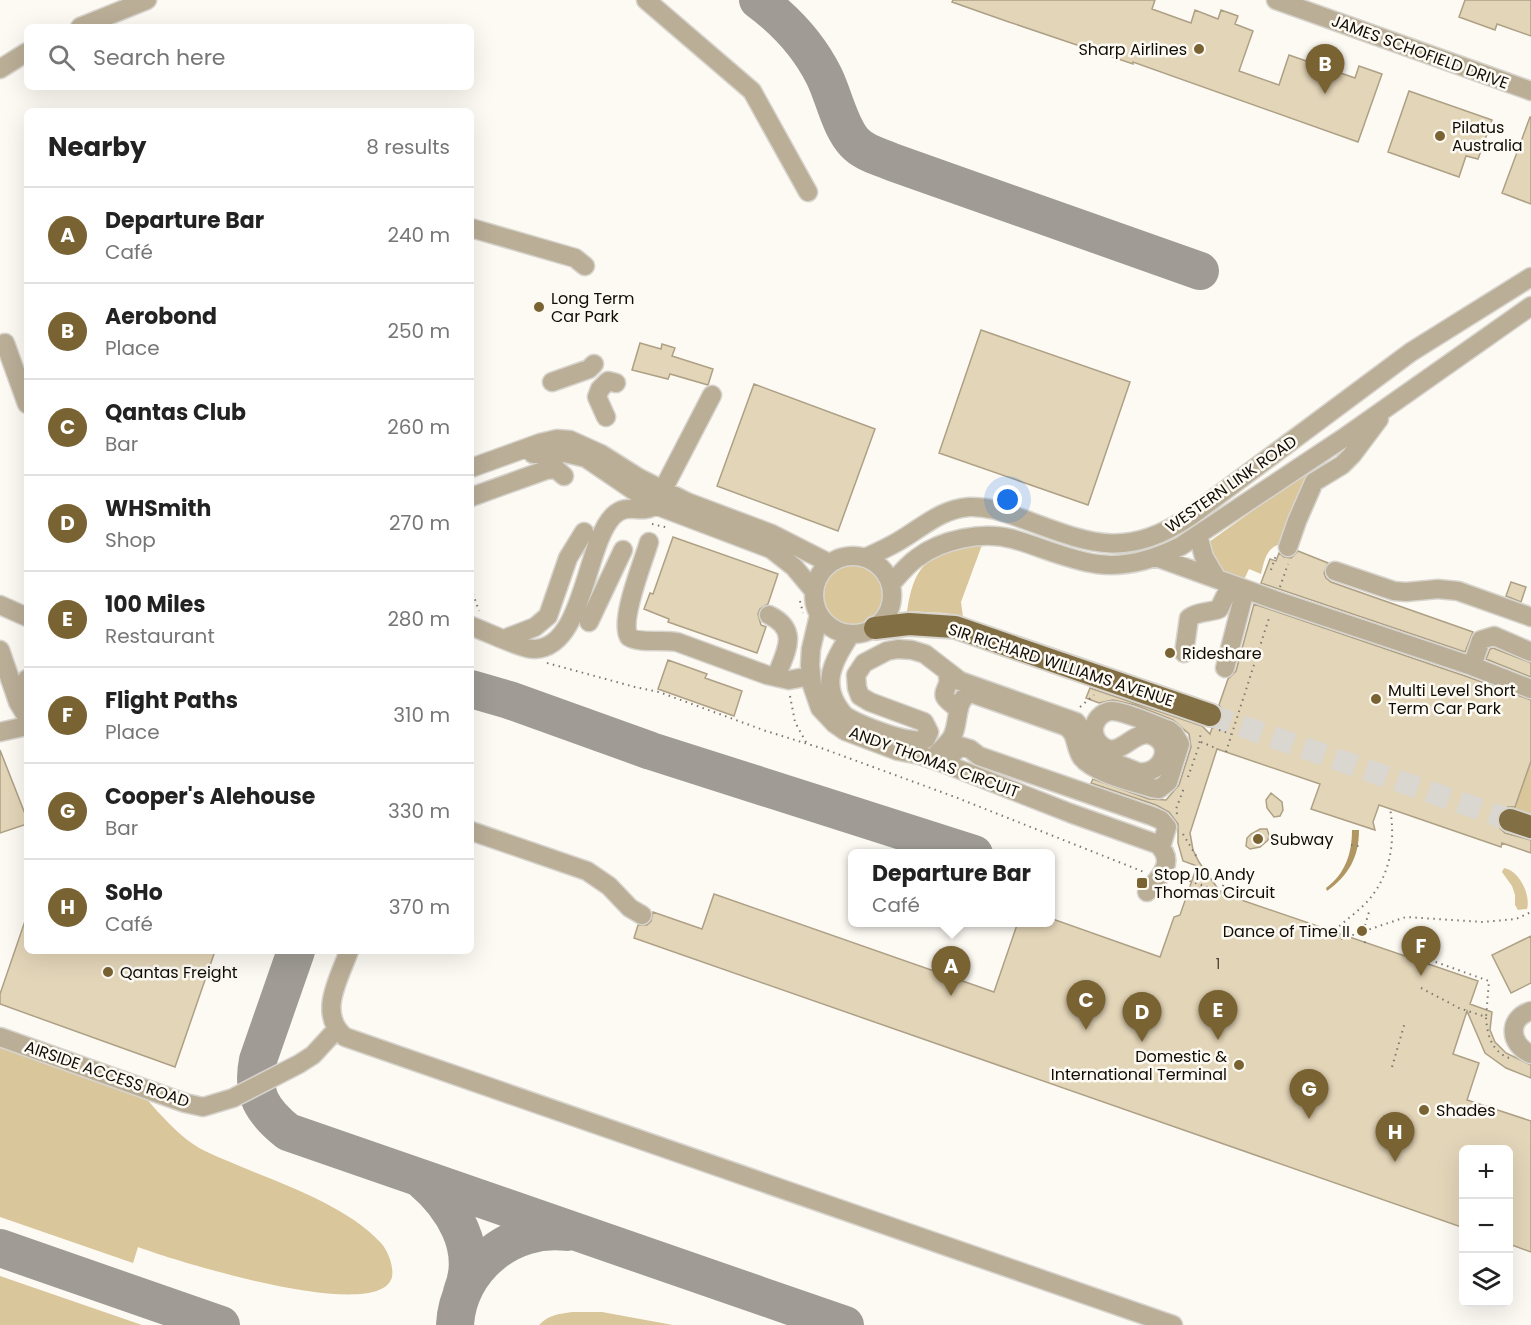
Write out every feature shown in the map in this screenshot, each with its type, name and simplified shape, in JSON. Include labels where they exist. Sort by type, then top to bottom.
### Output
[{"type":"main road","name":"SIR RICHARD WILLIAMS AVENUE","points":[[875,628],[926,624],[967,630],[1093,674],[1204,719]]},
{"type":"street","points":[[87,24],[147,0]]},
{"type":"street","points":[[646,0],[752,91],[808,192]]},
{"type":"street","name":"JAMES SCHOFIELD DRIVE","points":[[1276,0],[1531,91]]},
{"type":"street","points":[[0,69],[24,54]]},
{"type":"street","points":[[474,229],[575,258],[585,266]]},
{"type":"street","name":"WESTERN LINK ROAD","points":[[867,557],[899,541],[940,514],[970,507],[983,507],[1007,514],[1083,541],[1130,543],[1151,538],[1175,527],[1192,515],[1411,352],[1531,277]]},
{"type":"street","name":"WESTERN LINK ROAD","points":[[891,584],[911,563],[927,551],[945,543],[976,537],[1012,539],[1100,564],[1140,562],[1156,557],[1181,546],[1198,535],[1531,306]]},
{"type":"street","points":[[5,343],[24,396]]},
{"type":"street","points":[[552,382],[589,369],[594,364]]},
{"type":"street","points":[[606,417],[597,397],[604,383],[608,381],[616,383]]},
{"type":"street","points":[[476,620],[525,647],[535,649],[550,644],[565,632],[603,532],[613,516],[628,508],[644,510],[658,497],[712,395]]},
{"type":"street","points":[[1289,553],[1297,521],[1314,482],[1342,465],[1352,455],[1389,405]]},
{"type":"street","points":[[474,467],[540,443],[557,439],[570,440],[601,454],[639,478],[658,497],[687,502],[772,534],[829,564]]},
{"type":"street","points":[[474,480],[524,456],[538,453],[578,455],[658,497],[771,549],[794,567],[806,592],[814,604],[812,617],[838,632],[863,633],[875,628],[890,608],[892,596],[891,584],[879,565],[867,557],[849,556],[838,558],[829,564],[806,592]]},
{"type":"street","points":[[474,496],[546,470],[556,469],[564,476]]},
{"type":"street","points":[[509,637],[535,627],[548,616],[568,558],[584,532]]},
{"type":"street","points":[[603,532],[640,570]]},
{"type":"street","points":[[1198,535],[1204,557],[1231,584],[1225,668]]},
{"type":"street","points":[[649,543],[626,612],[625,624],[629,637],[636,641],[662,639],[677,642],[789,680],[810,676]]},
{"type":"street","points":[[589,622],[623,550]]},
{"type":"street","points":[[1156,557],[1275,600],[1472,666],[1529,688]]},
{"type":"street","points":[[1335,571],[1394,591],[1438,589],[1458,591],[1531,617]]},
{"type":"street","points":[[1184,652],[1189,618],[1196,613],[1207,614],[1219,609],[1231,584]]},
{"type":"street","points":[[0,605],[24,616]]},
{"type":"street","points":[[769,615],[781,620],[787,627],[788,637],[776,677]]},
{"type":"street","name":"ANDY THOMAS CIRCUIT","points":[[812,617],[810,676],[820,708],[835,724],[859,738],[932,759],[1157,844],[1166,855],[1166,862],[1153,885]]},
{"type":"street","points":[[844,715],[860,724],[912,740],[923,741],[929,732],[927,724],[920,719],[863,698],[858,693],[856,675],[859,668],[870,658],[898,649],[912,650],[925,654],[965,684],[1076,722],[1082,728],[1093,754],[1138,772],[1145,773],[1158,768],[1163,761],[1163,747],[1155,738],[1145,734],[1119,748],[1102,746],[1094,731],[1097,720],[1105,713],[1119,712],[1168,730],[1178,738],[1179,749],[1168,782],[1159,789],[1152,788],[1089,765],[1080,755],[1071,730],[1060,723],[975,694],[964,696],[953,735],[932,759],[863,731],[844,715],[836,705],[832,694],[831,672],[833,663],[851,634]]},
{"type":"street","points":[[1472,666],[1481,640],[1494,636],[1531,652]]},
{"type":"street","points":[[0,650],[18,702],[24,712]]},
{"type":"street","points":[[947,672],[949,678],[944,693],[945,699],[959,709]]},
{"type":"street","points":[[0,732],[24,727]]},
{"type":"street","points":[[474,832],[587,872],[609,886],[630,908],[642,915]]},
{"type":"street","points":[[348,954],[330,1007],[332,1022],[336,1030],[345,1037],[1173,1325]]},
{"type":"street","points":[[1531,1011],[1516,1019],[1513,1033],[1520,1047],[1531,1054]]},
{"type":"street","name":"AIRSIDE ACCESS ROAD","points":[[0,1037],[185,1103],[203,1107],[233,1098],[299,1064],[313,1055],[336,1030]]},
{"type":"path","points":[[647,522],[667,529],[671,526]]},
{"type":"path","points":[[1226,752],[1289,553]]},
{"type":"path","points":[[806,592],[812,617]]},
{"type":"path","points":[[538,661],[659,692],[955,797],[1153,885],[1175,885],[1178,876],[1242,899],[1251,870]]},
{"type":"path","points":[[789,696],[795,722],[807,744]]},
{"type":"path","points":[[1188,777],[1200,742],[1204,719]]},
{"type":"path","points":[[1200,742],[1218,749]]},
{"type":"path","points":[[1179,818],[1176,809],[1184,788]]},
{"type":"path","points":[[1331,935],[1367,901],[1380,883],[1391,851],[1393,830],[1390,808]]},
{"type":"path","points":[[1181,827],[1183,837],[1197,859]]},
{"type":"path","points":[[1351,845],[1359,846]]},
{"type":"path","points":[[1221,893],[1225,880]]},
{"type":"path","points":[[1365,943],[1363,932],[1369,912]]},
{"type":"path","points":[[1341,939],[1406,917],[1483,922],[1516,919],[1531,912]]},
{"type":"path","points":[[1431,953],[1428,964],[1439,937]]},
{"type":"path","points":[[1430,960],[1489,981],[1486,1032],[1492,1045],[1503,1056],[1512,1059]]},
{"type":"path","points":[[1421,988],[1459,1008],[1486,1017]]},
{"type":"path","points":[[1392,1066],[1405,1022]]},
{"type":"shaded area","points":[[1312,468],[1286,543],[1271,549],[1261,574],[1249,569],[1243,582],[1216,572],[1209,542]]},
{"type":"shaded area","points":[[968,545],[982,545],[961,602],[963,617],[945,613],[907,611],[913,584],[924,566],[941,554]]},
{"type":"shaded area","points":[[848,565],[860,565],[871,570],[879,578],[884,595],[882,607],[871,620],[860,625],[848,625],[837,620],[829,612],[824,601],[824,589],[829,578],[837,570]]},
{"type":"shaded area","points":[[1531,761],[1531,816],[1514,809]]},
{"type":"shaded area","points":[[1352,830],[1359,830],[1355,857],[1347,872],[1327,891],[1326,888],[1343,870],[1346,863],[1351,847]]},
{"type":"shaded area","points":[[1504,868],[1514,873],[1523,884],[1528,903],[1527,909],[1518,910],[1515,905],[1512,886],[1502,872]]},
{"type":"shaded area","points":[[0,1045],[141,1095],[181,1135],[199,1148],[298,1190],[344,1214],[364,1227],[384,1246],[391,1264],[392,1277],[379,1290],[352,1294],[315,1292],[230,1275],[138,1247],[133,1263],[0,1217]]},
{"type":"shaded area","points":[[0,1276],[142,1325],[0,1325]]},
{"type":"shaded area","points":[[572,1312],[602,1312],[673,1325],[539,1325],[550,1317]]},
{"type":"building","points":[[953,0],[1155,0],[1152,9],[1191,23],[1195,10],[1218,19],[1221,10],[1238,16],[1235,24],[1253,31],[1239,71],[1279,85],[1289,55],[1355,78],[1359,66],[1382,74],[1358,142],[1133,62],[1133,64],[1006,21],[952,2]]},
{"type":"building","points":[[1465,0],[1531,0],[1531,36],[1497,24],[1495,30],[1459,17]]},
{"type":"building","name":"Pilatus Australia","points":[[1409,91],[1492,120],[1478,159],[1466,156],[1459,177],[1388,152]]},
{"type":"building","points":[[1531,117],[1531,204],[1502,193]]},
{"type":"building","points":[[981,330],[1130,382],[1088,505],[939,453]]},
{"type":"building","points":[[640,343],[661,349],[662,344],[675,348],[672,356],[713,369],[708,385],[670,374],[668,379],[632,370]]},
{"type":"building","points":[[754,384],[875,429],[838,531],[717,486]]},
{"type":"building","points":[[673,537],[778,574],[768,604],[760,609],[758,614],[761,625],[766,627],[757,653],[668,622],[669,619],[644,609],[650,593],[653,594]]},
{"type":"building","points":[[1298,551],[1328,563],[1324,573],[1331,582],[1473,632],[1465,652],[1261,583],[1270,559],[1276,561],[1279,553],[1291,558]]},
{"type":"building","points":[[1511,582],[1526,587],[1521,602],[1506,596]]},
{"type":"building","name":"Domestic & International Terminal","points":[[1254,604],[1531,700],[1531,761],[1515,807],[1502,810],[1497,815],[1497,822],[1505,833],[1531,840],[1531,853],[1502,843],[1501,847],[1379,805],[1373,822],[1375,830],[1311,809],[1320,784],[1217,749],[1190,833],[1193,850],[1199,862],[1221,893],[1478,981],[1470,1004],[1492,1012],[1490,1030],[1495,1042],[1506,1053],[1531,1065],[1531,1078],[1506,1068],[1485,1053],[1467,1011],[1453,1054],[1479,1063],[1467,1100],[1531,1121],[1531,1252],[1513,1245],[1513,1145],[1459,1145],[1459,1226],[634,938],[638,925],[647,925],[651,921],[653,912],[702,929],[714,894],[994,992],[1016,927],[1055,927],[1055,920],[1160,957],[1174,917],[1180,915],[1197,866],[1183,861],[1178,843],[1178,824],[1169,812],[1156,805],[1091,783],[1093,779],[1149,799],[1166,800],[1179,785],[1191,747],[1189,734],[1173,720],[1135,705],[1113,700],[1099,703],[1086,698],[1090,688],[1202,726],[1210,734],[1212,728],[1218,726],[1223,719],[1223,712],[1219,705],[1228,679],[1236,671]]},
{"type":"building","points":[[1493,648],[1531,663],[1531,677],[1486,659],[1490,649]]},
{"type":"building","points":[[668,660],[707,674],[705,678],[742,691],[734,716],[658,689]]},
{"type":"building","points":[[0,750],[24,811],[24,825],[0,833]]},
{"type":"building","points":[[1271,793],[1282,802],[1283,810],[1280,816],[1274,817],[1267,808],[1266,800]]},
{"type":"building","name":"Subway","points":[[1260,829],[1267,829],[1268,840],[1260,847],[1250,849],[1246,846],[1247,838]]},
{"type":"building","name":"Qantas Freight","points":[[24,924],[24,954],[214,954],[175,1067],[0,1004],[0,994]]},
{"type":"building","points":[[1531,936],[1531,983],[1511,993],[1492,955]]},
{"type":"taxiway","points":[[758,0],[778,16],[804,44],[828,84],[845,129],[855,143],[863,149],[892,162],[1200,271]]},
{"type":"taxiway","points":[[474,690],[509,700],[651,751],[958,849]]},
{"type":"taxiway","points":[[295,954],[258,1060],[256,1072],[258,1092],[265,1109],[288,1132],[845,1325]]},
{"type":"taxiway","points":[[421,1179],[453,1215],[460,1230],[468,1260],[467,1276],[462,1292]]},
{"type":"taxiway","points":[[455,1325],[458,1304],[466,1285],[491,1254],[508,1243],[526,1236],[546,1232],[567,1232]]},
{"type":"taxiway","points":[[0,1248],[221,1325]]},
{"type":"tunnel","points":[[1210,715],[1510,820]]},
{"type":"place","name":"Sharp Airlines","points":[[1199,49]]},
{"type":"place","name":"Aerobond","points":[[1325,94]]},
{"type":"place","name":"Pilatus Australia","points":[[1440,136]]},
{"type":"place","name":"Long Term Car Park","points":[[539,307]]},
{"type":"place","name":"Rideshare","points":[[1170,653]]},
{"type":"place","name":"Multi Level Short Term Car Park","points":[[1376,699]]},
{"type":"place","name":"Subway","points":[[1258,839]]},
{"type":"place","name":"Stop 10 Andy Thomas Circuit","points":[[1142,883]]},
{"type":"place","name":"Dance of Time II","points":[[1362,931]]},
{"type":"place","name":"Qantas Freight","points":[[108,972]]},
{"type":"place","name":"Flight Paths","points":[[1421,976]]},
{"type":"place","name":"Departure Bar","points":[[951,996]]},
{"type":"place","name":"Qantas Club","points":[[1086,1030]]},
{"type":"place","name":"100 Miles","points":[[1218,1040]]},
{"type":"place","name":"WHSmith","points":[[1142,1042]]},
{"type":"place","name":"Domestic & International Terminal","points":[[1239,1065]]},
{"type":"place","name":"Shades","points":[[1424,1110]]},
{"type":"place","name":"Cooper's Alehouse","points":[[1309,1119]]},
{"type":"place","name":"SoHo","points":[[1395,1162]]}]
